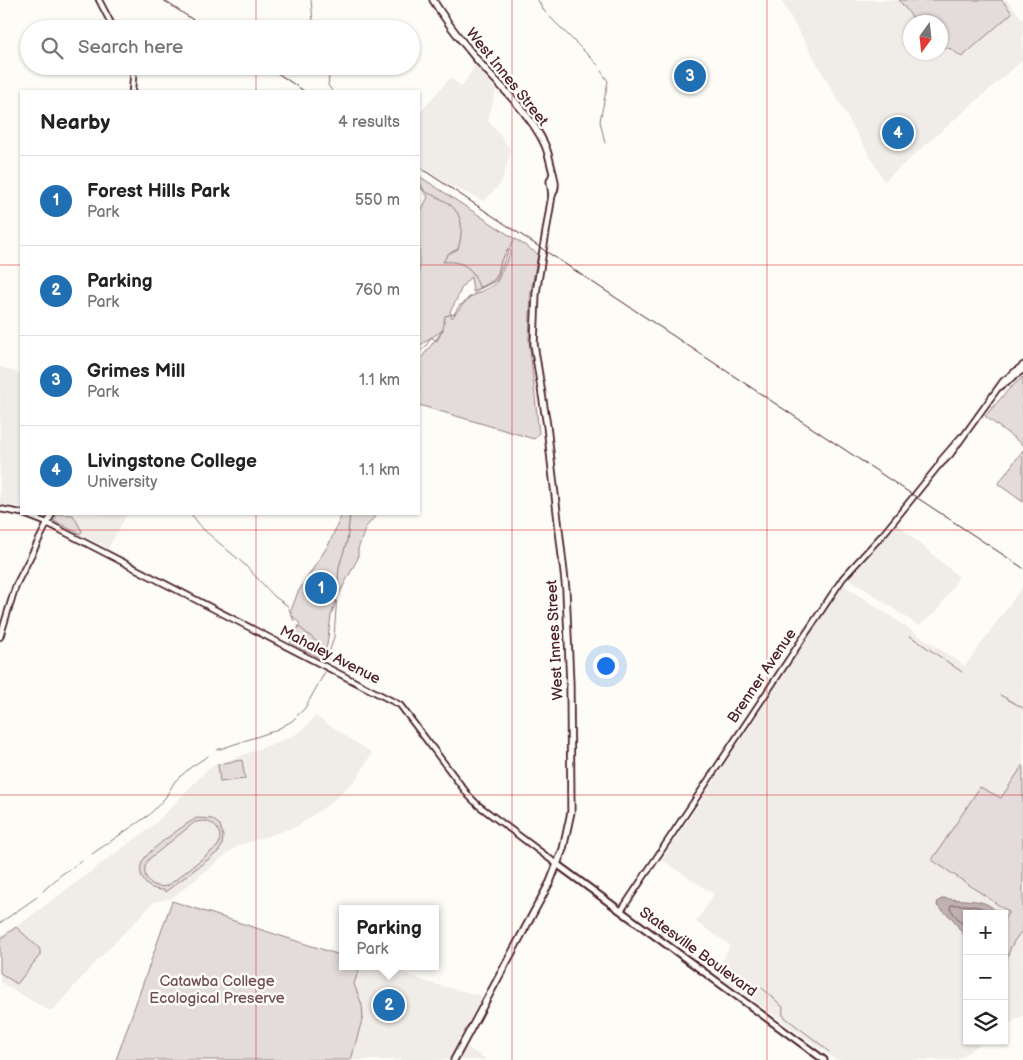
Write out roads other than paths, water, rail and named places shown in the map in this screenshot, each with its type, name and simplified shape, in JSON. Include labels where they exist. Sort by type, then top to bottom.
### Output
[{"type":"main road","name":"West Innes Street","points":[[433,0],[458,36],[532,124],[547,150],[553,174],[550,181],[552,195],[536,293],[534,320],[536,359],[547,426],[566,590],[570,664],[571,812],[567,836],[558,865],[550,882],[454,1060]]},
{"type":"main road","name":"Statesville Boulevard","points":[[558,865],[824,1060]]},
{"type":"street","points":[[99,0],[109,20]]},
{"type":"street","points":[[132,90],[134,75]]},
{"type":"street","name":"Brenner Avenue","points":[[620,911],[842,578],[885,532],[939,465],[950,455],[961,437],[1003,381],[1023,365]]},
{"type":"street","name":"Brenner Avenue","points":[[999,388],[1023,370]]},
{"type":"street","name":"Mahaley Avenue","points":[[0,509],[20,512]]},
{"type":"street","name":"Mahaley Avenue","points":[[28,515],[47,523],[400,704],[473,800],[558,865]]},
{"type":"street","points":[[0,637],[16,585],[51,515]]},
{"type":"water","points":[[944,898],[981,902],[988,904],[994,910],[963,910],[963,933],[953,919],[937,906],[938,901]]},
{"type":"waterway","points":[[311,0],[313,20]]},
{"type":"waterway","points":[[538,0],[546,13]]},
{"type":"waterway","points":[[550,17],[598,65]]},
{"type":"waterway","points":[[601,71],[608,81],[600,121],[605,143]]},
{"type":"waterway","points":[[328,75],[328,85],[331,90]]},
{"type":"waterway","points":[[420,181],[425,191],[452,206],[460,218],[461,232],[458,249],[448,254],[443,262],[456,262],[467,267],[474,275],[480,288]]},
{"type":"waterway","points":[[420,351],[426,346],[431,337],[437,341],[443,329],[445,316],[454,314],[459,306],[480,288],[494,280],[501,260],[515,239]]},
{"type":"waterway","points":[[192,515],[204,530],[244,564],[275,597],[288,606],[294,621]]},
{"type":"waterway","points":[[328,656],[334,637],[339,567],[347,541],[350,515]]},
{"type":"waterway","points":[[298,626],[321,646],[330,662]]},
{"type":"waterway","points":[[910,636],[962,672]]},
{"type":"waterway","points":[[217,750],[274,731],[292,721],[305,708],[325,672]]},
{"type":"waterway","points":[[1000,695],[1023,708]]},
{"type":"waterway","points":[[92,854],[149,815],[165,798],[175,781],[208,756]]},
{"type":"waterway","points":[[43,891],[62,874],[82,861]]},
{"type":"waterway","points":[[0,923],[37,897]]},
{"type":"waterway","points":[[762,988],[783,1007],[783,1015],[785,1017],[829,1052]]},
{"type":"railway","points":[[163,0],[193,20]]},
{"type":"railway","points":[[280,75],[303,90]]},
{"type":"railway","points":[[420,168],[1023,568]]},
{"type":"place","name":"Grimes Mill","points":[[690,76]]},
{"type":"place","name":"Livingstone College","points":[[898,133]]},
{"type":"place","name":"Forest Hills Park","points":[[321,588]]},
{"type":"place","name":"Parking","points":[[389,1005]]},
{"type":"park label","name":"Catawba College Ecological Preserve","points":[[217,990]]}]
